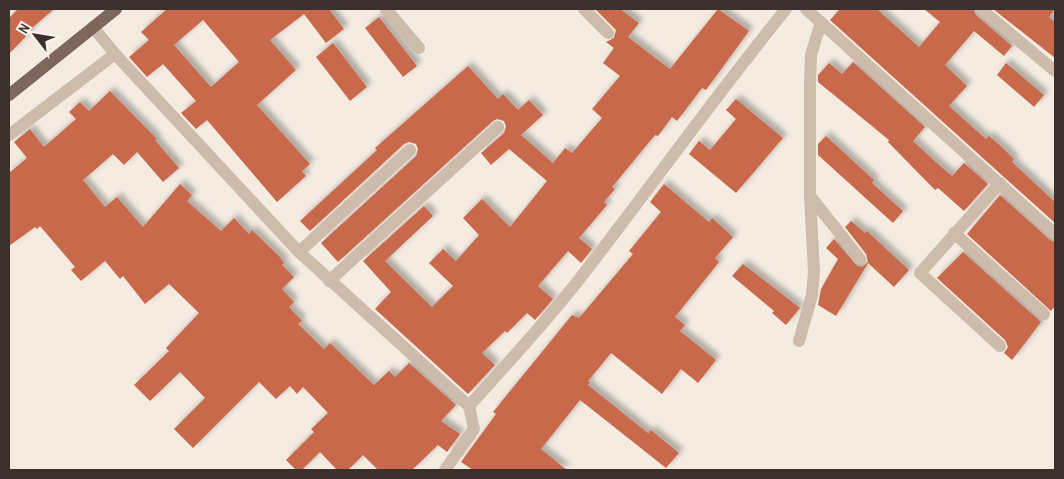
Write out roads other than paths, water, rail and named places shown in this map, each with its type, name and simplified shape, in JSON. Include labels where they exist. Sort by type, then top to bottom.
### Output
[{"type":"main road","points":[[9,95],[95,30],[116,9]]},
{"type":"street","points":[[386,9],[419,48]]},
{"type":"street","points":[[584,9],[608,33]]},
{"type":"street","points":[[469,406],[528,342],[580,278],[728,80],[786,9]]},
{"type":"street","points":[[806,9],[1055,234]]},
{"type":"street","points":[[981,9],[1055,71]]},
{"type":"street","points":[[799,341],[812,295],[814,272],[810,196],[811,55],[821,22]]},
{"type":"street","points":[[95,30],[112,51],[299,252],[469,406],[474,429],[445,470]]},
{"type":"street","points":[[9,135],[112,51]]},
{"type":"street","points":[[329,281],[498,127]]},
{"type":"street","points":[[299,252],[410,150]]},
{"type":"street","points":[[1000,183],[954,233],[920,274],[1000,346]]},
{"type":"street","points":[[810,196],[860,259]]},
{"type":"street","points":[[954,233],[1044,314]]}]
